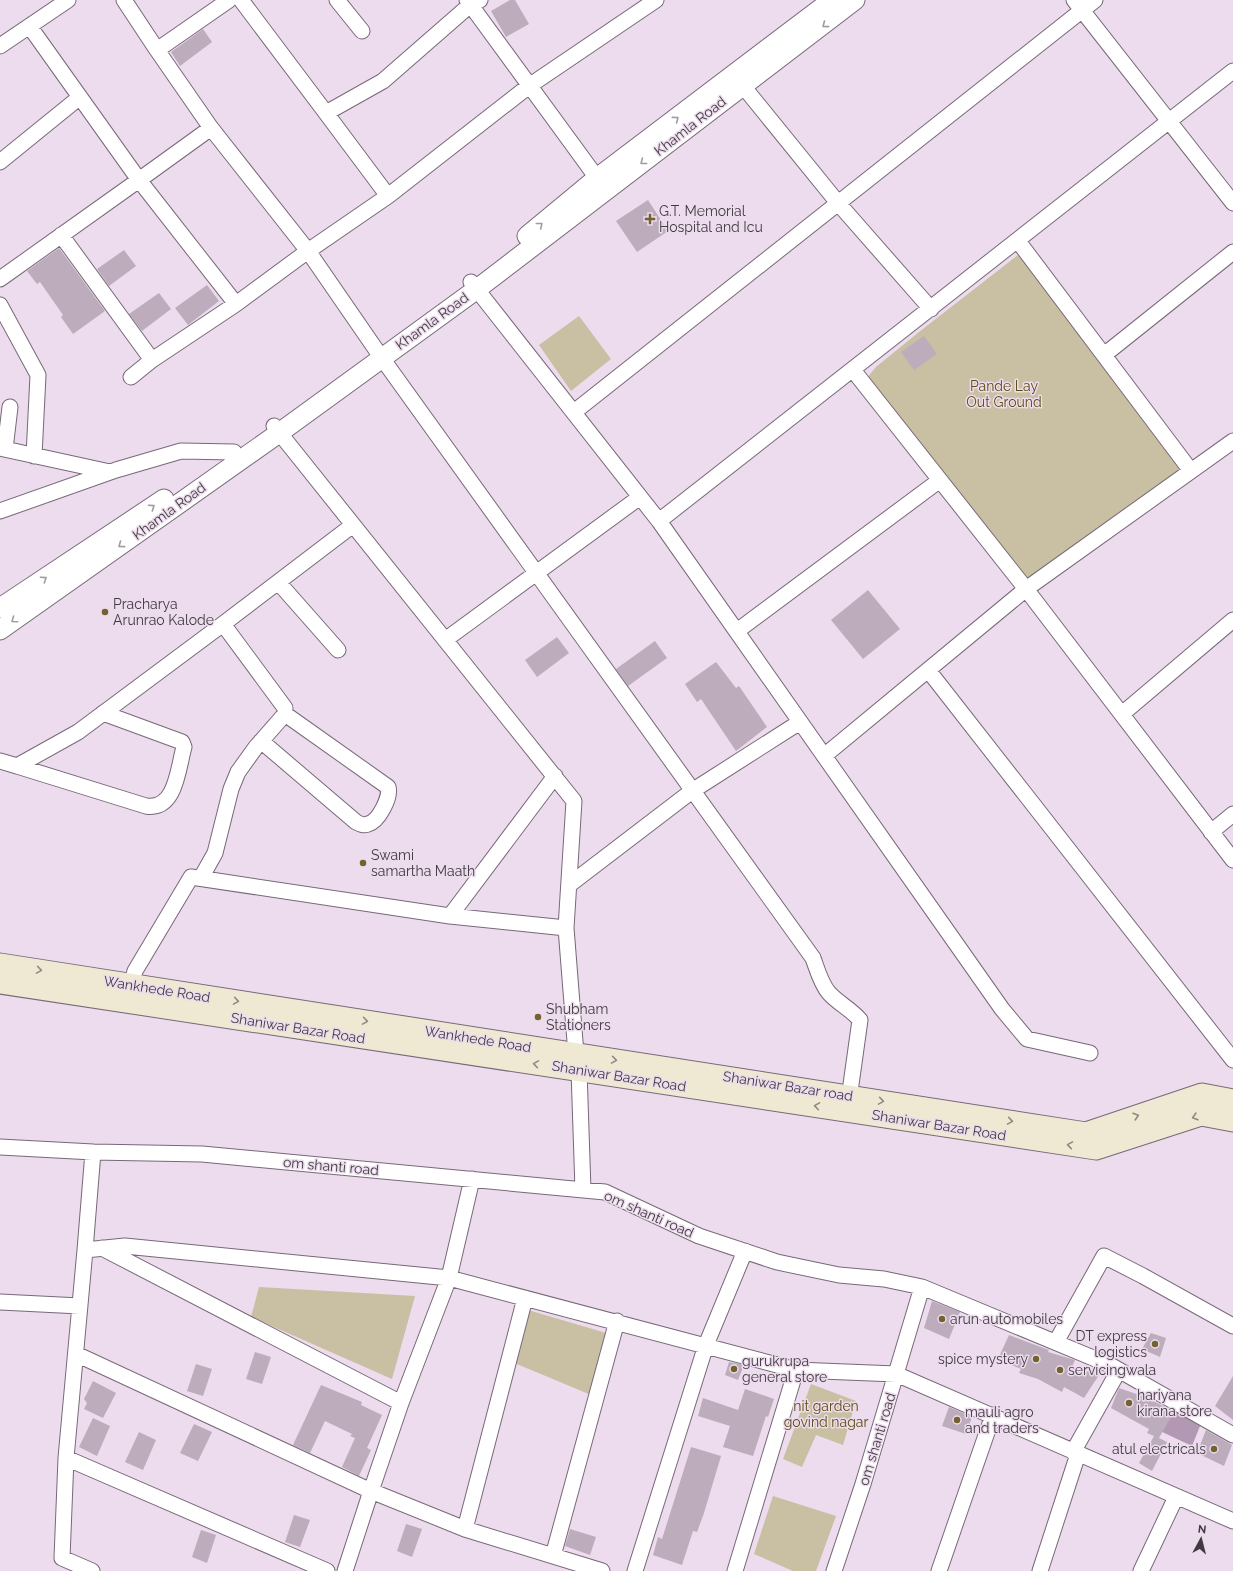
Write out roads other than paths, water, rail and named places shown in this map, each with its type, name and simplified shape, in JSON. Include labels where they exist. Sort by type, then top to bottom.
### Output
[{"type":"main road","name":"Wankhede Road","points":[[0,964],[131,985],[577,1062]]},
{"type":"main road","name":"Shaniwar Bazar Road","points":[[0,983],[577,1062]]},
{"type":"main road","name":"Shaniwar Bazar road","points":[[577,1062],[848,1103],[1086,1133],[1202,1094],[1233,1100]]},
{"type":"main road","name":"Shaniwar Bazar Road","points":[[848,1103],[1096,1149],[1201,1115],[1233,1121]]},
{"type":"street","points":[[0,46],[68,0]]},
{"type":"street","points":[[124,0],[212,128],[308,251],[380,356],[812,958],[828,991],[842,1006],[853,1010],[860,1020],[848,1103]]},
{"type":"street","points":[[157,50],[229,0]]},
{"type":"street","points":[[241,0],[388,196]]},
{"type":"street","points":[[337,0],[362,31]]},
{"type":"street","points":[[131,377],[152,360],[236,304],[308,251],[388,196],[529,86],[656,0]]},
{"type":"street","name":"Khamla Road","points":[[0,630],[380,356],[743,86],[855,0]]},
{"type":"street","points":[[574,412],[838,203],[1078,5],[1095,0]]},
{"type":"street","name":"Khamla Road","points":[[474,285],[597,178],[827,1]]},
{"type":"street","points":[[326,113],[383,81],[472,2],[529,86],[597,178]]},
{"type":"street","points":[[1078,5],[1233,203]]},
{"type":"street","points":[[30,27],[139,180],[236,304]]},
{"type":"street","points":[[659,521],[1233,71]]},
{"type":"street","points":[[743,86],[838,203],[931,309]]},
{"type":"street","points":[[0,162],[80,97]]},
{"type":"street","points":[[0,278],[212,128]]},
{"type":"street","points":[[61,235],[152,360]]},
{"type":"street","points":[[1018,241],[1191,471]]},
{"type":"street","points":[[1104,355],[1233,252]]},
{"type":"street","points":[[474,285],[659,521],[1002,1009],[1027,1039],[1090,1053]]},
{"type":"street","points":[[0,305],[38,375],[34,456]]},
{"type":"street","points":[[853,370],[1026,589],[1233,860]]},
{"type":"street","points":[[10,407],[3,448],[110,472]]},
{"type":"street","points":[[276,430],[574,801],[566,928],[577,1062],[583,1190]]},
{"type":"street","name":"Khamla Road","points":[[0,608],[234,452],[276,430]]},
{"type":"street","points":[[824,756],[1026,589],[1233,441]]},
{"type":"street","points":[[0,511],[110,472],[182,451],[234,452]]},
{"type":"street","points":[[737,631],[940,480]]},
{"type":"street","points":[[445,640],[640,497]]},
{"type":"street","points":[[17,766],[78,732],[353,525]]},
{"type":"street","points":[[278,582],[338,650]]},
{"type":"street","points":[[1122,714],[1233,620]]},
{"type":"street","points":[[223,624],[285,711],[388,787],[390,792],[388,800],[370,824],[364,825],[356,822],[261,741]]},
{"type":"street","points":[[928,670],[1233,1060]]},
{"type":"street","points":[[201,878],[215,853],[231,789],[238,772],[285,711]]},
{"type":"street","points":[[285,711],[393,783]]},
{"type":"street","points":[[0,762],[152,808],[161,806],[170,798],[184,747],[182,742],[103,713]]},
{"type":"street","points":[[569,885],[692,791],[800,722]]},
{"type":"street","points":[[450,916],[555,776]]},
{"type":"street","points":[[1212,832],[1233,814]]},
{"type":"street","points":[[131,985],[135,971],[191,877],[450,916],[566,928]]},
{"type":"street","name":"om shanti road","points":[[0,1147],[93,1152],[202,1154],[605,1192],[699,1236],[777,1262],[840,1275],[884,1279],[922,1287],[863,1484],[834,1571]]},
{"type":"street","points":[[92,1571],[62,1558],[66,1458],[93,1152]]},
{"type":"street","points":[[345,1571],[401,1403],[449,1278],[472,1179]]},
{"type":"street","points":[[85,1250],[125,1246],[449,1278],[796,1370],[896,1374],[993,1415],[1075,1453],[1233,1521]]},
{"type":"street","points":[[102,1248],[401,1403]]},
{"type":"street","points":[[635,1571],[706,1345],[746,1251]]},
{"type":"street","points":[[1056,1342],[1104,1256],[1144,1276],[1233,1326]]},
{"type":"street","points":[[922,1287],[1056,1342],[1119,1370],[1233,1435]]},
{"type":"street","points":[[465,1529],[525,1298]]},
{"type":"street","points":[[0,1302],[80,1306]]},
{"type":"street","points":[[553,1556],[617,1322]]},
{"type":"street","points":[[76,1354],[371,1491],[465,1529],[602,1571]]},
{"type":"street","points":[[735,1571],[796,1370]]},
{"type":"street","points":[[1040,1571],[1075,1453],[1119,1370]]},
{"type":"street","points":[[939,1571],[993,1415]]},
{"type":"street","points":[[66,1458],[327,1571]]},
{"type":"street","points":[[1141,1571],[1176,1497]]},
{"type":"place","name":"G.T. Memorial Hospital and Icu","points":[[650,219]]},
{"type":"place","name":"Pracharya Arunrao Kalode","points":[[105,612]]},
{"type":"place","name":"Swami samartha Maath","points":[[363,863]]},
{"type":"place","name":"Shubham Stationers","points":[[538,1017]]},
{"type":"place","name":"arun automobiles","points":[[942,1319]]},
{"type":"place","name":"DT express logistics","points":[[1155,1344]]},
{"type":"place","name":"spice mystery","points":[[1036,1359]]},
{"type":"place","name":"gurukrupa general store","points":[[734,1369]]},
{"type":"place","name":"servicingwala","points":[[1060,1370]]},
{"type":"place","name":"hariyana kirana store","points":[[1129,1403]]},
{"type":"place","name":"mauli agro and traders","points":[[957,1420]]},
{"type":"place","name":"atul electricals","points":[[1214,1449]]},
{"type":"park label","name":"Pande Lay Out Ground","points":[[1004,394]]},
{"type":"park label","name":"nit garden govind nagar","points":[[826,1414]]}]
